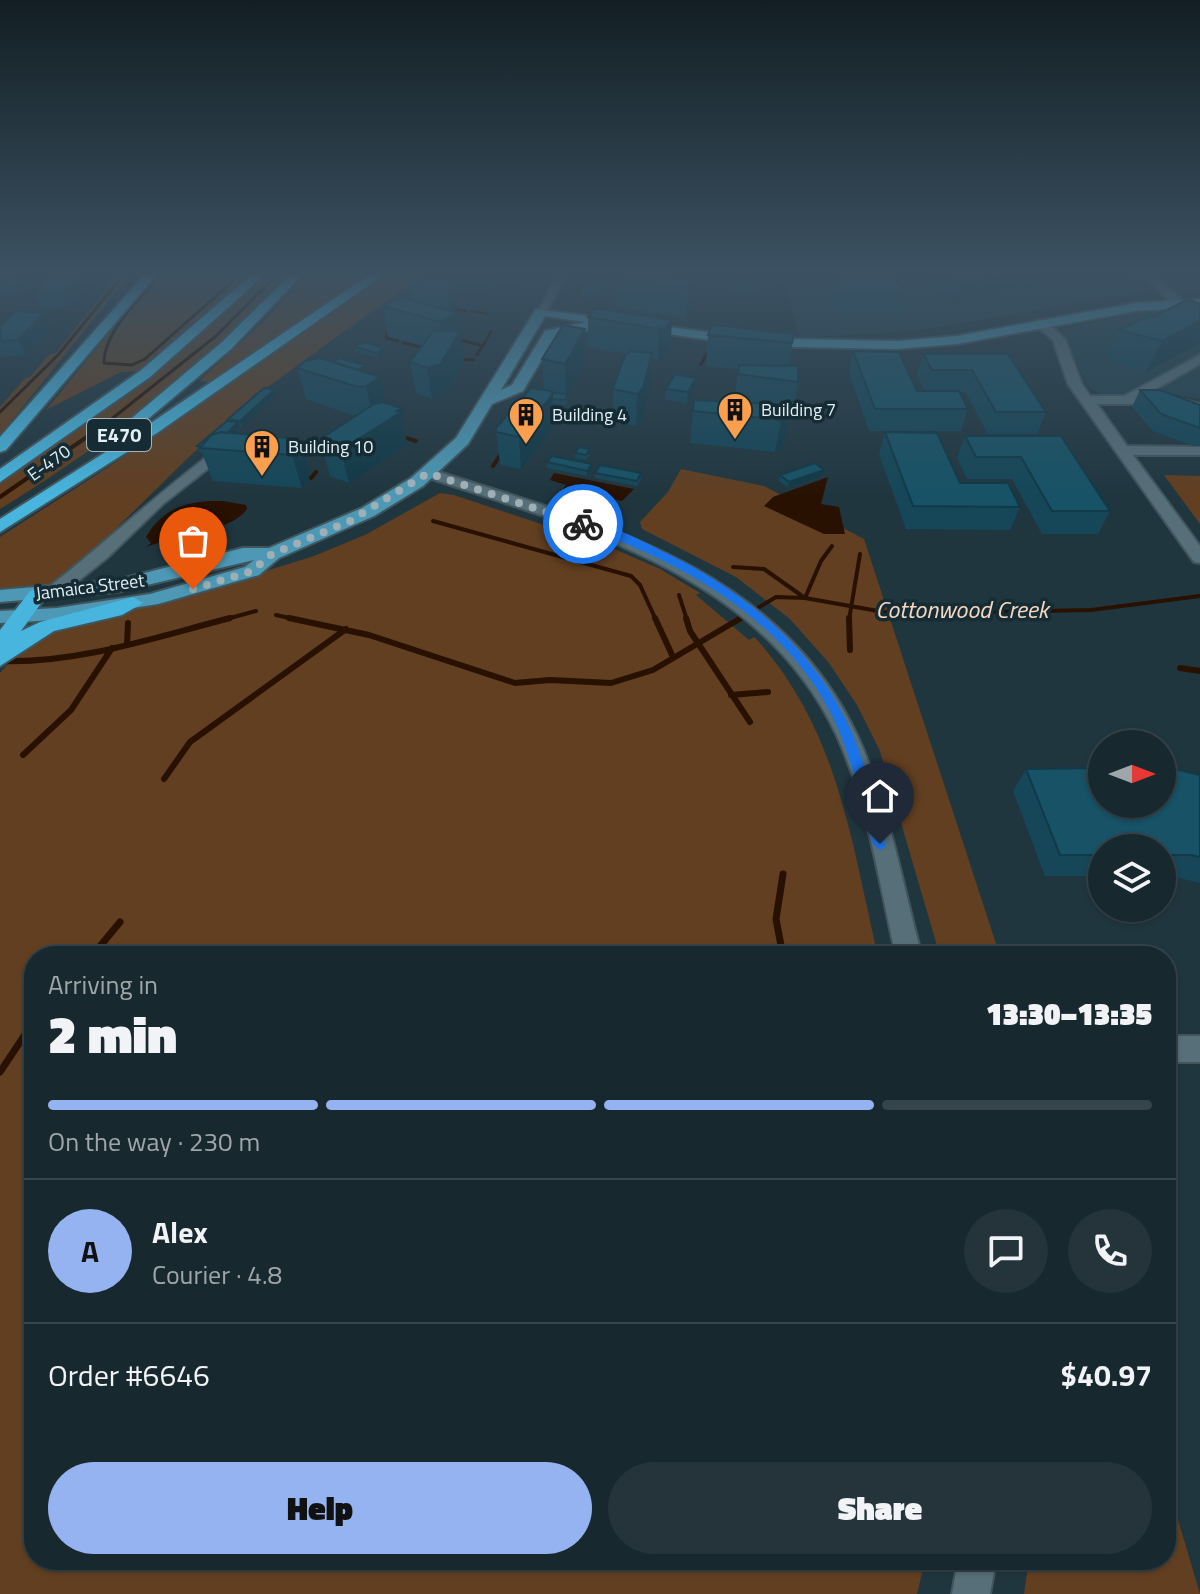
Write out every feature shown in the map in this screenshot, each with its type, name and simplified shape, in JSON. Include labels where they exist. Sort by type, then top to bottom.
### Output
[{"type":"highway","points":[[78,356],[81,347]]},
{"type":"highway","points":[[0,447],[86,347]]},
{"type":"highway","name":"E-470","points":[[0,477],[154,367],[176,347]]},
{"type":"highway","name":"E-470","points":[[0,525],[168,397],[224,347]]},
{"type":"highway","points":[[0,525],[151,430],[271,347]]},
{"type":"highway","points":[[0,659],[22,616],[44,594]]},
{"type":"highway","points":[[8,640],[54,623],[133,603]]},
{"type":"main road","name":"Jamaica Street","points":[[0,617],[133,603],[252,571],[272,554],[350,521],[428,473],[462,441],[520,347]]},
{"type":"main road","points":[[489,400],[518,388],[542,347]]},
{"type":"main road","name":"Jamaica Street","points":[[0,596],[44,594],[149,580],[243,554],[272,554]]},
{"type":"street","points":[[1063,347],[1066,364],[1087,400],[1200,558]]},
{"type":"street","points":[[1127,400],[1200,359]]},
{"type":"street","points":[[1154,385],[1179,386]]},
{"type":"street","points":[[1087,400],[1168,400],[1200,408]]},
{"type":"street","points":[[44,594],[97,557],[157,501],[226,449]]},
{"type":"street","points":[[1122,450],[1200,451]]},
{"type":"street","points":[[428,473],[635,542],[717,585],[772,629],[821,688],[849,741],[906,946]]},
{"type":"street","points":[[1176,1049],[1200,1049]]},
{"type":"street","points":[[971,1594],[975,1570]]},
{"type":"shaded area","points":[[60,347],[71,347],[0,435],[0,407],[25,378],[30,377],[50,354],[55,354]]},
{"type":"shaded area","points":[[97,347],[165,347],[138,371],[121,372],[46,410]]},
{"type":"shaded area","points":[[184,347],[217,347],[117,430],[0,509],[0,483]]},
{"type":"shaded area","points":[[235,347],[262,347],[211,382],[199,381]]},
{"type":"shaded area","points":[[283,347],[322,347],[269,386],[192,454],[90,554],[48,588],[0,590],[0,537]]},
{"type":"shaded area","points":[[1070,347],[1200,347],[1200,399],[1165,393],[1147,397],[1101,395],[1087,386]]},
{"type":"shaded area","points":[[681,469],[764,486],[864,539],[997,946],[937,946],[880,751],[857,705],[829,663],[790,619],[736,577],[642,529],[640,522],[668,492]]},
{"type":"shaded area","points":[[554,473],[634,489],[622,501],[563,489],[566,485],[550,480]]},
{"type":"shaded area","points":[[1164,475],[1200,476],[1200,524]]},
{"type":"shaded area","points":[[828,477],[821,504],[839,507],[845,534],[824,534],[764,506],[773,497]]},
{"type":"shaded area","points":[[440,493],[454,495],[612,548],[660,569],[700,593],[696,595],[749,640],[754,637],[759,642],[786,677],[808,714],[825,751],[850,830],[876,946],[24,946],[24,1570],[923,1570],[917,1594],[0,1594],[0,673],[28,640],[74,620],[183,597],[314,556],[365,535]]},
{"type":"shaded area","points":[[223,501],[246,505],[247,509],[239,517],[215,528],[146,547],[151,543],[146,537],[170,512],[189,504]]},
{"type":"shaded area","points":[[1176,1513],[1200,1594],[1024,1594],[1028,1570],[1176,1570]]},
{"type":"building","points":[[356,347],[384,348],[377,353]]},
{"type":"building","points":[[421,347],[450,347],[440,365],[427,368],[410,362]]},
{"type":"building","points":[[549,347],[574,347],[565,364],[542,359]]},
{"type":"building","points":[[631,351],[652,353],[643,388],[637,394],[613,389],[625,356]]},
{"type":"building","points":[[853,351],[899,352],[917,391],[959,391],[968,409],[875,409]]},
{"type":"building","points":[[923,354],[1008,354],[1046,412],[996,412],[972,370],[932,370]]},
{"type":"building","points":[[320,358],[380,377],[366,386],[358,387],[297,368],[305,361]]},
{"type":"building","points":[[339,358],[365,365],[358,370],[333,362]]},
{"type":"building","points":[[739,365],[798,366],[798,382],[738,374]]},
{"type":"building","points":[[675,374],[696,378],[688,392],[666,389]]},
{"type":"building","points":[[264,388],[275,389],[240,421],[228,419]]},
{"type":"building","points":[[531,388],[552,391],[552,395],[519,437],[496,432],[496,428]]},
{"type":"building","points":[[1140,390],[1160,390],[1200,405],[1200,428],[1161,414]]},
{"type":"building","points":[[552,393],[568,394],[565,400],[552,399]]},
{"type":"building","points":[[694,400],[774,404],[790,411],[787,419],[781,420],[693,411]]},
{"type":"building","points":[[383,402],[401,408],[397,411],[401,412],[341,450],[321,443],[326,440],[322,438],[374,404]]},
{"type":"building","points":[[553,405],[563,406],[560,412],[553,412]]},
{"type":"building","points":[[227,421],[238,422],[227,433],[211,435],[201,447],[197,446]]},
{"type":"building","points":[[221,432],[297,439],[294,442],[301,442],[292,455],[200,448],[211,435]]},
{"type":"building","points":[[885,432],[937,433],[960,483],[1008,483],[1020,507],[913,506]]},
{"type":"building","points":[[965,436],[1061,436],[1110,511],[1052,511],[1021,457],[976,457]]},
{"type":"building","points":[[579,447],[590,449],[586,455],[575,453]]},
{"type":"building","points":[[552,456],[592,464],[587,471],[547,462]]},
{"type":"building","points":[[815,463],[824,470],[789,482],[780,475]]},
{"type":"building","points":[[600,465],[641,473],[637,481],[595,473]]},
{"type":"building","points":[[1088,768],[1088,818],[1176,818],[1176,769],[1200,775],[1200,857],[1176,855],[1176,834],[1088,834],[1088,855],[1060,855],[1026,769]]},
{"type":"waterway","points":[[0,412],[64,347]]},
{"type":"waterway","points":[[107,347],[104,363],[132,365],[158,347]]},
{"type":"waterway","points":[[104,425],[202,347]]},
{"type":"waterway","points":[[477,355],[482,347]]},
{"type":"waterway","points":[[701,364],[706,355],[712,354]]},
{"type":"waterway","points":[[457,359],[474,360]]},
{"type":"waterway","points":[[0,497],[107,423]]},
{"type":"waterway","points":[[400,436],[416,441]]},
{"type":"waterway","points":[[493,466],[501,454]]},
{"type":"waterway","points":[[311,478],[316,472]]},
{"type":"waterway","points":[[433,521],[631,576],[640,585],[656,620]]},
{"type":"waterway","points":[[805,598],[821,561],[832,546]]},
{"type":"waterway","points":[[851,606],[860,554]]},
{"type":"waterway","points":[[733,567],[764,569],[805,598]]},
{"type":"waterway","points":[[679,595],[687,620]]},
{"type":"waterway","name":"Cottonwood Creek","points":[[851,606],[895,614],[1091,610],[1200,596]]},
{"type":"waterway","name":"Cottonwood Creek","points":[[738,620],[776,597],[805,598]]},
{"type":"waterway","name":"Cottonwood Creek","points":[[805,598],[851,606]]},
{"type":"waterway","points":[[849,620],[851,606]]},
{"type":"waterway","name":"Cottonwood Creek","points":[[223,620],[256,611]]},
{"type":"waterway","name":"Cottonwood Creek","points":[[276,615],[292,619]]},
{"type":"waterway","name":"Cottonwood Creek","points":[[112,648],[230,618]]},
{"type":"waterway","points":[[655,618],[673,657]]},
{"type":"waterway","points":[[686,618],[698,643]]},
{"type":"waterway","name":"Cottonwood Creek","points":[[698,643],[741,618]]},
{"type":"waterway","name":"Cottonwood Creek","points":[[292,619],[345,630]]},
{"type":"waterway","name":"Cottonwood Creek","points":[[292,619],[298,620]]},
{"type":"waterway","points":[[849,620],[850,650]]},
{"type":"waterway","points":[[127,645],[128,623]]},
{"type":"waterway","points":[[164,779],[190,742],[345,630]]},
{"type":"waterway","name":"Cottonwood Creek","points":[[345,630],[515,683],[550,680],[611,683],[653,670],[698,643]]},
{"type":"waterway","points":[[698,643],[732,695]]},
{"type":"waterway","name":"Cottonwood Creek","points":[[0,661],[58,658],[112,648]]},
{"type":"waterway","points":[[23,755],[71,710],[112,648]]},
{"type":"waterway","points":[[1180,668],[1200,671]]},
{"type":"waterway","points":[[732,695],[768,692]]},
{"type":"waterway","points":[[732,695],[750,722]]},
{"type":"waterway","points":[[781,946],[776,919],[783,874]]},
{"type":"waterway","points":[[100,946],[120,922]]},
{"type":"waterway","points":[[0,1072],[24,1036]]},
{"type":"way so far","points":[[193,589],[252,571],[272,554],[350,521],[428,473],[583,524]]},
{"type":"place","name":"Building 7","points":[[735,441]]},
{"type":"place","name":"Building 4","points":[[526,446]]},
{"type":"place","name":"Building 10","points":[[262,478]]},
{"type":"route","points":[[583,524],[635,542],[689,568],[745,606],[789,647],[821,688],[846,733],[860,770],[880,844]]}]
